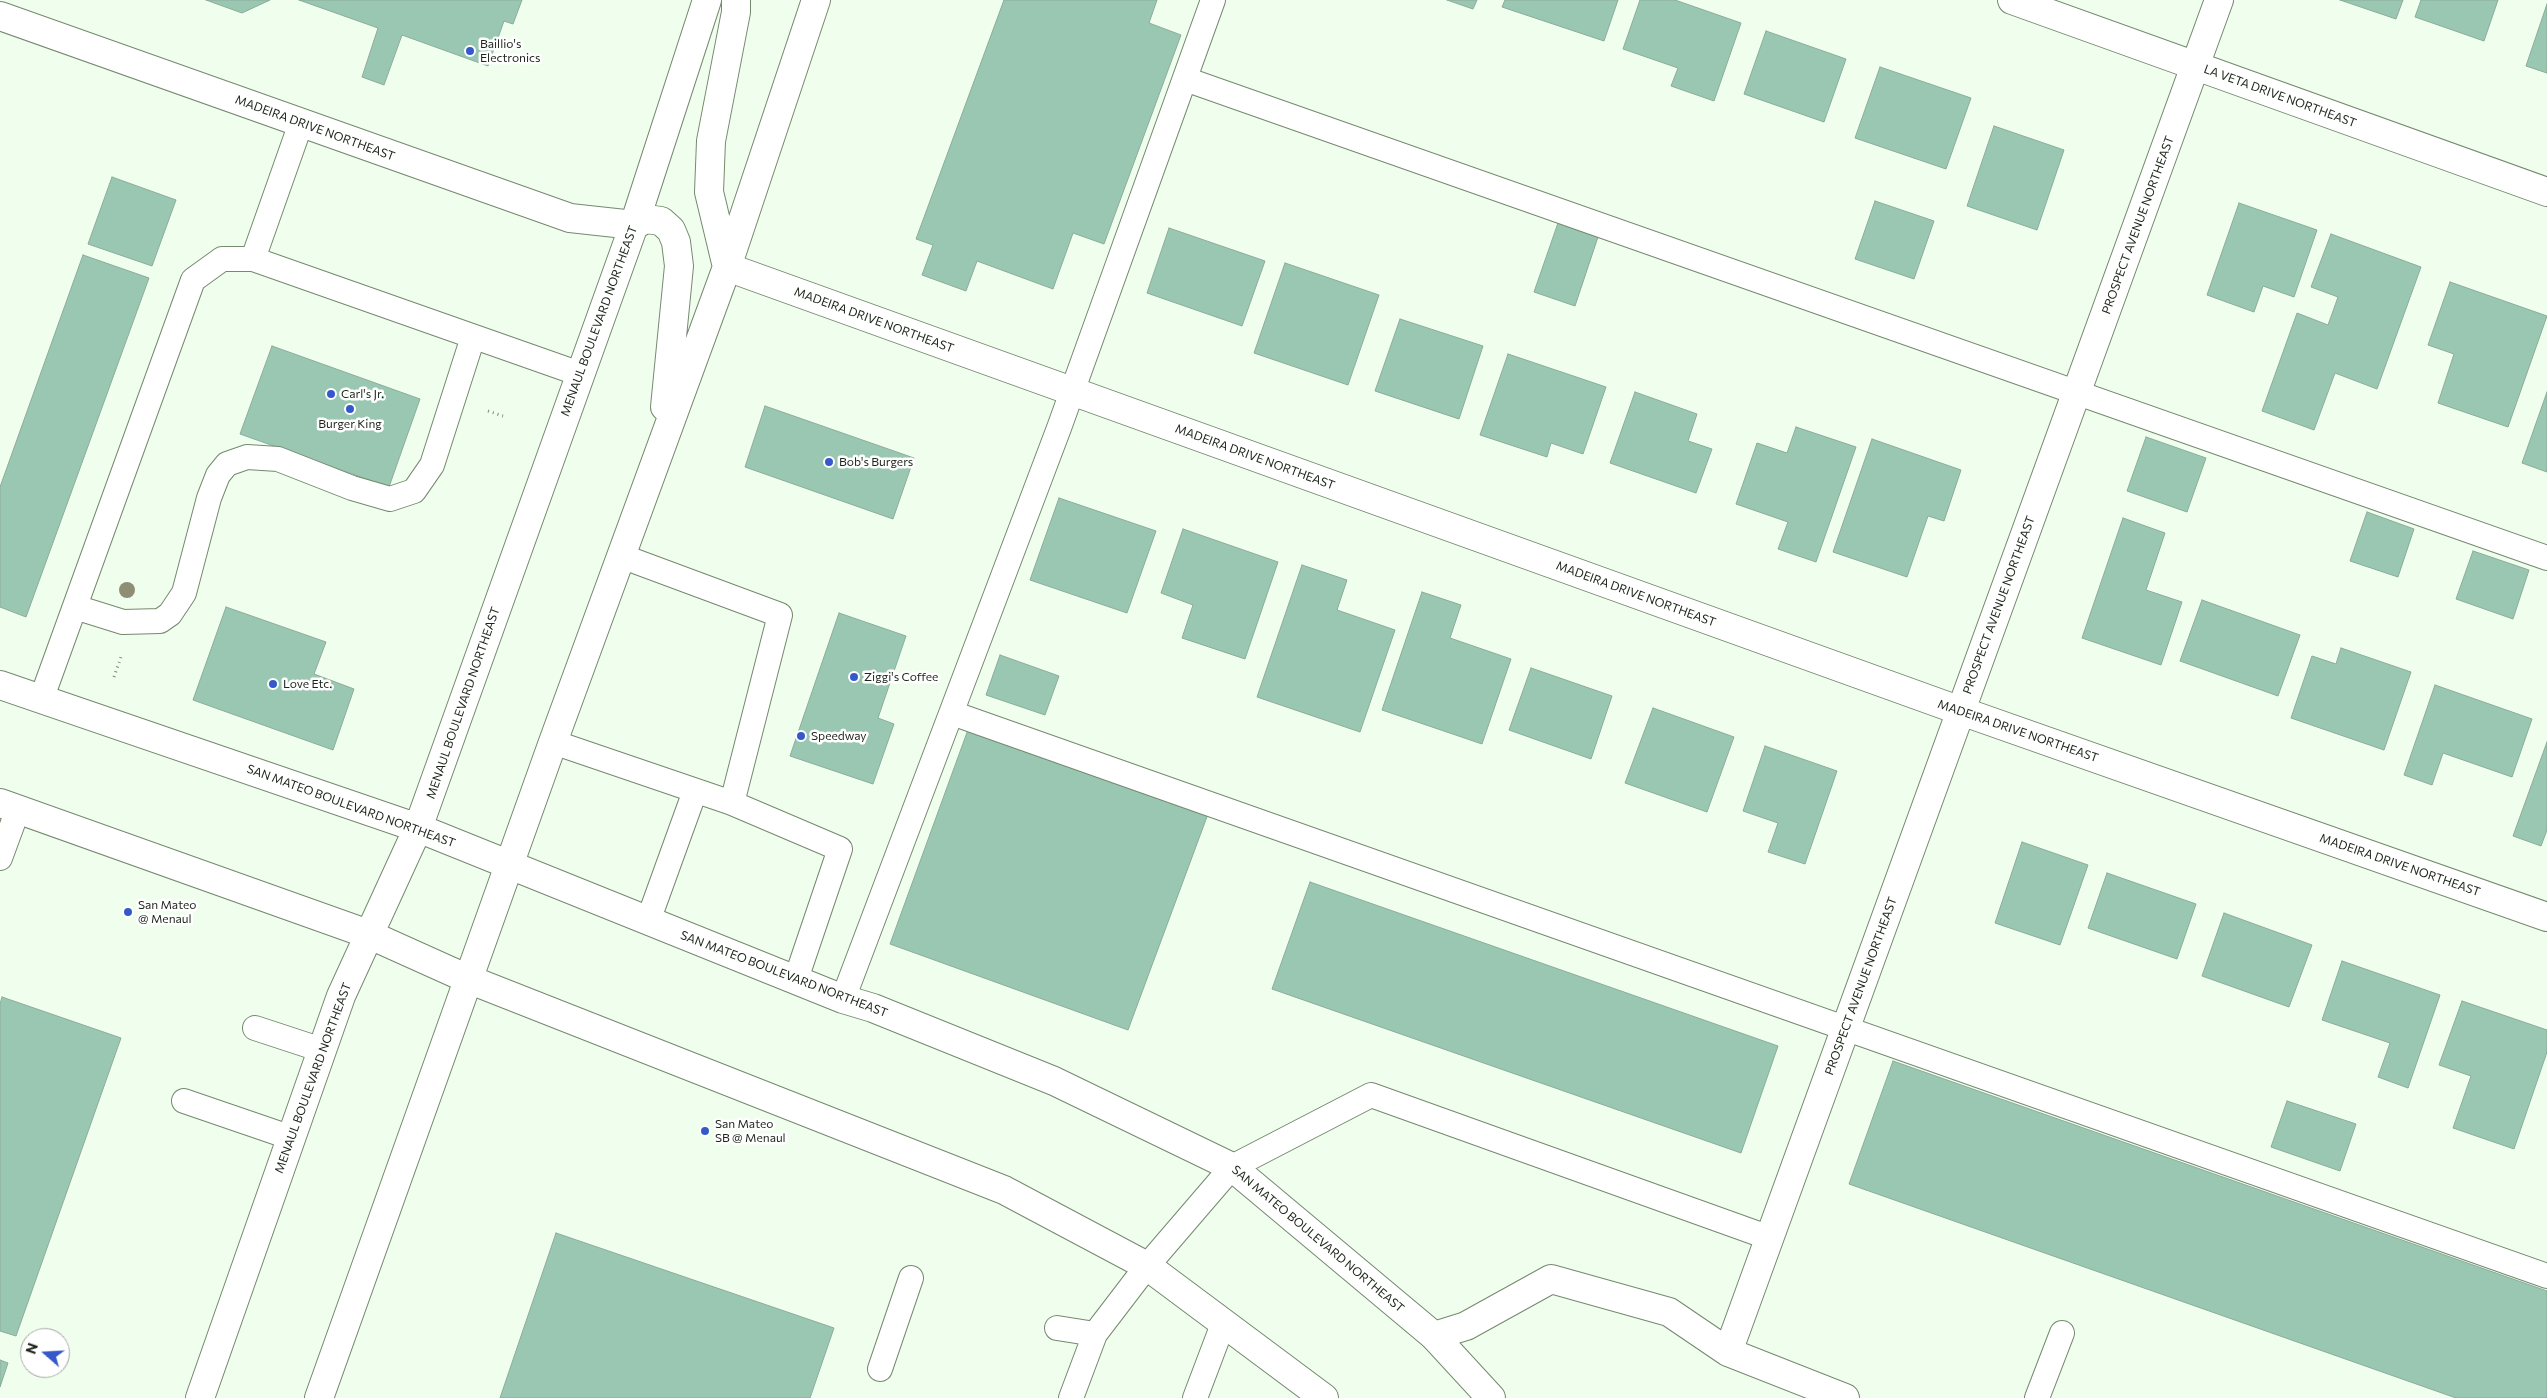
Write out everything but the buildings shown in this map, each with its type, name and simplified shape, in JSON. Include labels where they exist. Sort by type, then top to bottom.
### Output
[{"type":"main road","name":"MENAUL BOULEVARD NORTHEAST","points":[[200,1398],[341,996],[418,828],[634,225],[707,0]]},
{"type":"main road","points":[[727,267],[709,192],[710,149],[736,0]]},
{"type":"main road","points":[[319,1398],[620,556],[727,267],[816,0]]},
{"type":"main road","name":"LA VETA DRIVE NORTHEAST","points":[[2012,0],[2547,192]]},
{"type":"main road","name":"PROSPECT AVENUE NORTHEAST","points":[[1728,1352],[2220,0]]},
{"type":"main road","name":"MADEIRA DRIVE NORTHEAST","points":[[0,16],[570,218],[634,225],[646,219],[661,222],[671,230],[676,242],[678,258],[661,446]]},
{"type":"main road","name":"MADEIRA DRIVE NORTHEAST","points":[[727,267],[1960,711],[2547,917]]},
{"type":"main road","name":"SAN MATEO BOULEVARD NORTHEAST","points":[[0,685],[418,828],[843,999],[873,1008],[1054,1080],[1232,1167],[1434,1336],[1492,1398]]},
{"type":"main road","points":[[9,806],[368,934],[468,979],[1004,1190],[1147,1266],[1324,1398]]},
{"type":"main road","points":[[1434,1336],[1466,1326],[1551,1279],[1669,1312],[1728,1352],[1845,1398]]},
{"type":"lane","points":[[843,999],[1073,391],[1213,0]]},
{"type":"lane","points":[[1184,79],[2547,558]]},
{"type":"lane","points":[[253,259],[301,123]]},
{"type":"lane","points":[[41,700],[193,280],[222,259],[253,259],[580,374]]},
{"type":"lane","points":[[74,607],[123,622],[160,621],[170,614],[184,594],[209,498],[218,475],[227,464],[247,457],[278,459],[352,488],[390,499],[414,491],[432,465],[473,337]]},
{"type":"lane","points":[[620,556],[780,615],[732,803]]},
{"type":"lane","points":[[952,713],[2547,1276]]},
{"type":"lane","points":[[553,742],[732,803],[840,849],[796,979]]},
{"type":"lane","points":[[648,921],[695,791]]},
{"type":"lane","points":[[0,858],[9,806]]},
{"type":"lane","points":[[255,1028],[322,1050]]},
{"type":"lane","points":[[1070,1398],[1095,1334],[1147,1266],[1232,1167],[1371,1095],[1770,1238]]},
{"type":"lane","points":[[184,1101],[292,1138]]},
{"type":"lane","points":[[880,1369],[912,1278]]},
{"type":"lane","points":[[1196,1398],[1224,1324]]},
{"type":"lane","points":[[1057,1328],[1095,1334]]},
{"type":"lane","points":[[2037,1398],[2062,1333]]},
{"type":"place","name":"Baillio's Electronics","points":[[470,51]]},
{"type":"place","name":"Carl's Jr.","points":[[331,394]]},
{"type":"place","name":"Burger King","points":[[350,409]]},
{"type":"place","name":"Bob's Burgers","points":[[829,462]]},
{"type":"place","name":"Ziggi's Coffee","points":[[854,677]]},
{"type":"place","name":"Love Etc.","points":[[273,684]]},
{"type":"place","name":"Speedway","points":[[801,736]]},
{"type":"place","name":"San Mateo @ Menaul","points":[[128,912]]},
{"type":"place","name":"San Mateo SB @ Menaul","points":[[705,1131]]}]
